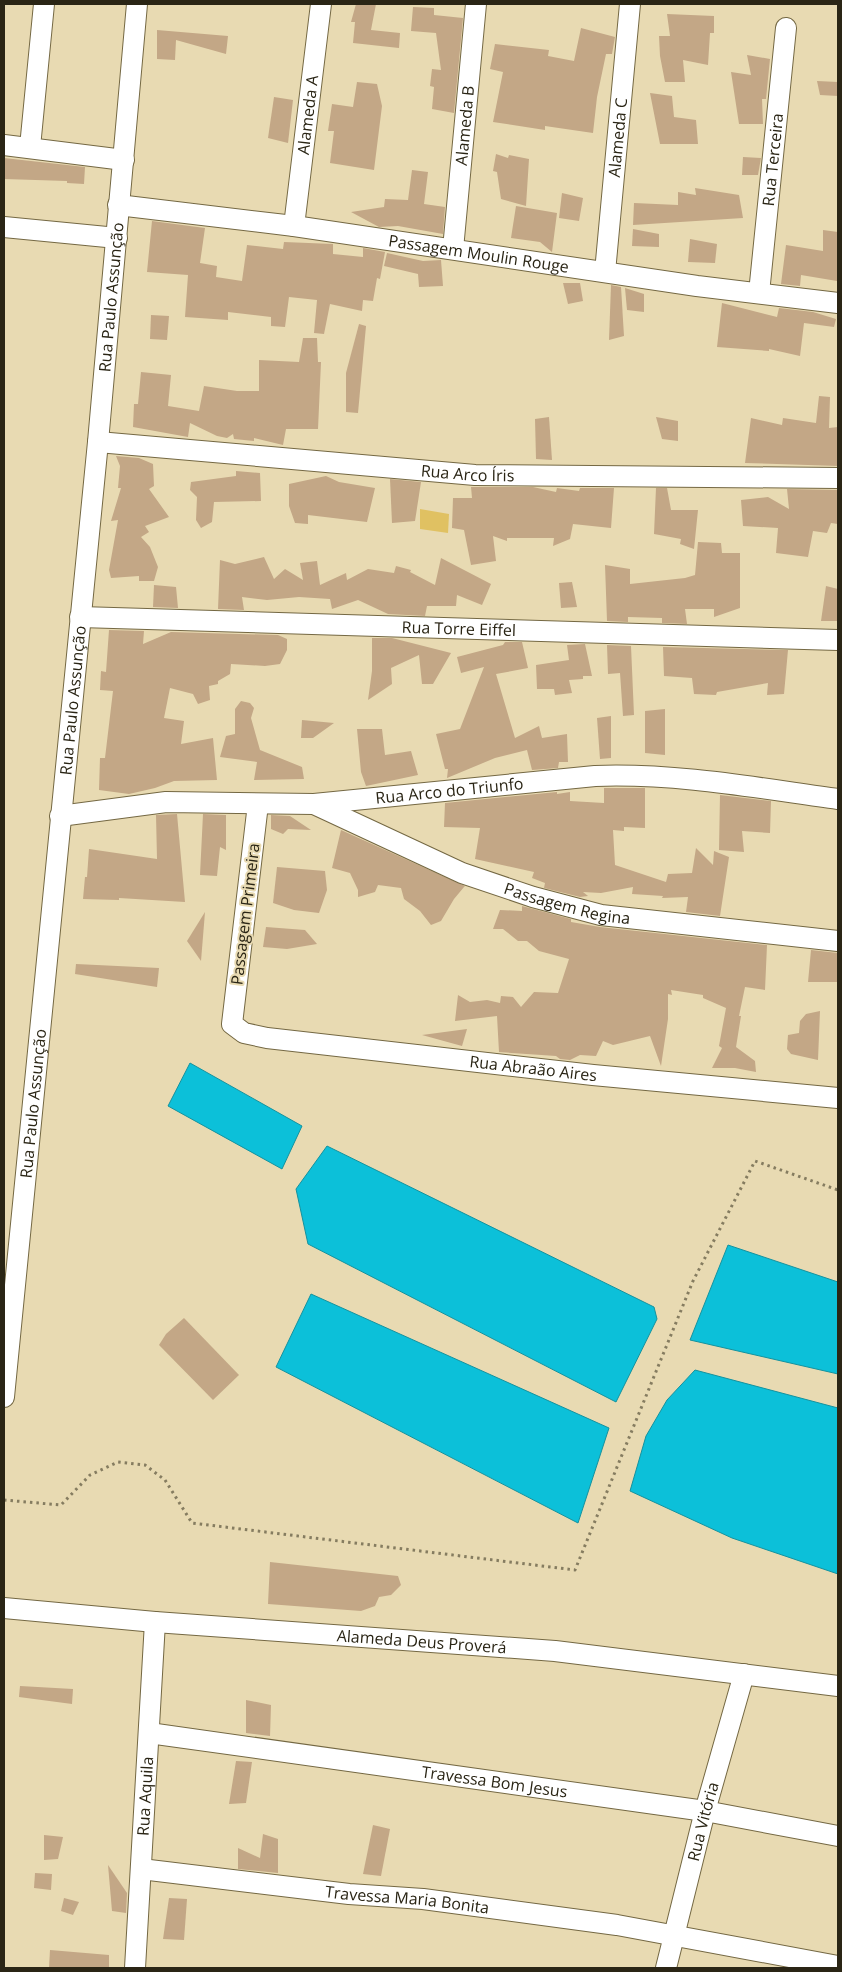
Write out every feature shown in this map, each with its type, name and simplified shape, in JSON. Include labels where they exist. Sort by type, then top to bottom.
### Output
[{"type":"street","points":[[30,147],[44,4]]},
{"type":"street","name":"Rua Paulo Assunção","points":[[4,1397],[98,442],[137,4]]},
{"type":"street","name":"Alameda A","points":[[294,226],[321,4]]},
{"type":"street","name":"Alameda B","points":[[453,249],[476,4]]},
{"type":"street","name":"Alameda C","points":[[606,272],[630,4]]},
{"type":"street","name":"Rua Terceira","points":[[759,293],[786,28]]},
{"type":"street","points":[[4,145],[124,160]]},
{"type":"street","name":"Passagem Moulin Rouge","points":[[118,205],[294,226],[697,286],[838,303]]},
{"type":"street","points":[[4,226],[117,238]]},
{"type":"street","name":"Rua Arco Íris","points":[[98,442],[475,475],[838,478]]},
{"type":"street","name":"Rua Torre Eiffel","points":[[80,617],[838,640]]},
{"type":"street","name":"Rua Arco do Triunfo","points":[[60,816],[166,802],[314,804],[594,776],[638,775],[679,777],[838,799]]},
{"type":"street","name":"Passagem Primeira","points":[[232,1024],[258,804]]},
{"type":"street","name":"Passagem Regina","points":[[314,804],[462,872],[542,900],[601,914],[838,941]]},
{"type":"street","name":"Rua Abraão Aires","points":[[232,1024],[244,1033],[267,1038],[593,1075],[838,1098]]},
{"type":"street","name":"Alameda Deus Proverá","points":[[4,1608],[155,1622],[555,1652],[838,1686]]},
{"type":"street","name":"Rua Aquila","points":[[135,1968],[155,1622]]},
{"type":"street","name":"Rua Vitória","points":[[666,1968],[672,1936],[744,1674]]},
{"type":"street","name":"Travessa Bom Jesus","points":[[149,1733],[706,1811],[838,1836]]},
{"type":"street","name":"Travessa Maria Bonita","points":[[141,1869],[349,1894],[423,1899],[618,1925],[838,1966]]},
{"type":"path","points":[[4,1500],[61,1505],[90,1475],[118,1462],[145,1465],[165,1480],[192,1523],[576,1570],[693,1281],[755,1161],[838,1190]]},
{"type":"shaded area","points":[[420,509],[449,514],[448,533],[420,529]]},
{"type":"water","points":[[190,1063],[302,1126],[282,1169],[168,1106]]},
{"type":"water","points":[[327,1146],[654,1307],[657,1319],[616,1402],[308,1244],[296,1189]]},
{"type":"water","points":[[728,1245],[838,1282],[838,1374],[690,1340]]},
{"type":"water","points":[[311,1294],[609,1428],[578,1523],[276,1367]]},
{"type":"water","points":[[695,1370],[838,1408],[838,1574],[732,1538],[630,1491],[646,1436],[667,1400]]},
{"type":"building","points":[[356,4],[376,4],[371,30],[400,33],[399,48],[353,43],[355,22],[351,22]]},
{"type":"building","points":[[413,7],[434,8],[434,15],[463,18],[454,113],[432,109],[434,87],[430,86],[432,69],[441,70],[436,33],[411,31]]},
{"type":"building","points":[[667,14],[714,16],[714,33],[710,33],[708,65],[683,60],[685,82],[665,82],[660,56],[659,36],[670,36]]},
{"type":"building","points":[[581,28],[615,37],[612,54],[606,54],[597,97],[593,133],[545,126],[545,130],[493,122],[503,72],[490,69],[495,44],[549,50],[548,56],[574,61]]},
{"type":"building","points":[[157,30],[228,36],[226,54],[176,40],[175,60],[157,59]]},
{"type":"building","points":[[747,55],[770,59],[766,99],[762,99],[763,124],[739,124],[731,72],[751,75]]},
{"type":"building","points":[[817,81],[838,82],[838,96],[820,95]]},
{"type":"building","points":[[357,82],[377,84],[382,106],[374,170],[330,163],[334,131],[328,131],[332,104],[353,107]]},
{"type":"building","points":[[650,93],[672,96],[674,117],[696,120],[698,144],[660,144]]},
{"type":"building","points":[[274,97],[293,100],[288,143],[268,138]]},
{"type":"building","points":[[496,154],[508,158],[509,155],[529,159],[526,206],[501,199],[497,172],[493,171]]},
{"type":"building","points":[[743,157],[761,158],[758,175],[742,175]]},
{"type":"building","points":[[4,158],[85,167],[84,184],[67,183],[67,181],[4,179]]},
{"type":"building","points":[[412,170],[428,172],[424,204],[445,207],[443,234],[398,226],[379,227],[351,212],[384,207],[385,199],[408,200]]},
{"type":"building","points":[[695,188],[739,195],[743,218],[633,225],[634,203],[678,205],[678,192],[696,195]]},
{"type":"building","points":[[562,193],[583,198],[579,221],[559,218]]},
{"type":"building","points":[[516,206],[557,213],[552,252],[540,242],[511,238]]},
{"type":"building","points":[[152,221],[205,228],[200,263],[217,266],[216,277],[242,281],[247,245],[283,249],[284,242],[333,244],[333,254],[363,257],[363,248],[385,252],[380,279],[377,278],[373,301],[363,300],[362,311],[330,304],[324,334],[314,333],[317,300],[289,297],[285,327],[271,326],[271,317],[228,312],[228,320],[185,317],[188,275],[147,272]]},
{"type":"building","points":[[633,229],[659,234],[659,247],[632,246]]},
{"type":"building","points":[[823,230],[838,232],[837,281],[801,275],[800,286],[781,284],[786,245],[823,251]]},
{"type":"building","points":[[690,239],[717,244],[715,263],[688,262]]},
{"type":"building","points":[[387,253],[423,261],[441,260],[443,286],[419,287],[418,274],[384,266]]},
{"type":"building","points":[[563,283],[580,283],[583,301],[568,304]]},
{"type":"building","points":[[611,285],[621,287],[624,336],[609,340]]},
{"type":"building","points":[[625,288],[644,294],[644,312],[627,310]]},
{"type":"building","points":[[722,303],[777,317],[779,308],[813,312],[836,319],[834,327],[804,323],[800,356],[769,349],[769,351],[717,347]]},
{"type":"building","points":[[151,315],[169,316],[167,340],[150,339]]},
{"type":"building","points":[[359,324],[366,326],[358,413],[346,412],[346,373]]},
{"type":"building","points":[[303,338],[317,338],[318,362],[321,362],[318,429],[286,429],[283,445],[254,438],[254,441],[234,439],[233,434],[227,438],[217,436],[190,423],[188,437],[133,427],[134,404],[138,404],[141,372],[171,375],[168,406],[199,411],[204,386],[237,391],[259,391],[259,360],[299,362]]},
{"type":"building","points":[[819,396],[830,397],[829,428],[838,427],[838,466],[745,463],[751,418],[782,425],[783,418],[816,423]]},
{"type":"building","points":[[549,417],[552,460],[536,459],[535,419]]},
{"type":"building","points":[[656,417],[678,421],[678,441],[662,439]]},
{"type":"building","points":[[116,456],[139,458],[153,464],[154,486],[149,489],[169,517],[145,526],[149,532],[141,537],[150,547],[158,567],[154,581],[139,581],[139,576],[111,578],[109,570],[118,520],[111,521],[121,488],[118,488],[120,466]]},
{"type":"building","points":[[236,471],[260,473],[261,501],[214,502],[212,522],[201,528],[196,520],[197,497],[190,490],[191,482],[236,476]]},
{"type":"building","points":[[326,476],[339,482],[375,488],[367,522],[308,515],[308,524],[295,523],[289,506],[289,484]]},
{"type":"building","points":[[390,479],[421,482],[415,521],[392,523]]},
{"type":"building","points":[[471,487],[533,487],[556,492],[557,488],[579,491],[580,488],[614,488],[611,528],[573,524],[570,539],[553,546],[554,538],[507,538],[507,541],[493,536],[496,561],[471,565],[464,530],[452,528],[453,498],[472,498]]},
{"type":"building","points":[[656,488],[667,488],[671,510],[698,510],[694,549],[680,544],[681,539],[654,534]]},
{"type":"building","points":[[787,489],[838,490],[838,524],[831,523],[827,533],[813,531],[808,557],[776,553],[778,528],[743,526],[741,500],[768,497],[789,509]]},
{"type":"building","points":[[698,542],[721,543],[722,553],[740,553],[740,608],[714,617],[714,609],[685,609],[687,624],[662,623],[662,618],[628,617],[628,622],[607,621],[605,565],[630,569],[630,584],[685,578],[695,575]]},
{"type":"building","points":[[264,557],[274,579],[285,569],[303,580],[300,563],[317,561],[320,585],[346,573],[347,580],[368,569],[394,573],[396,566],[411,570],[410,572],[435,585],[441,558],[491,584],[482,605],[457,595],[456,606],[427,606],[425,616],[388,614],[358,600],[332,609],[330,599],[299,597],[267,600],[242,597],[244,610],[218,609],[220,560],[235,564]]},
{"type":"building","points":[[572,582],[577,607],[561,608],[559,583]]},
{"type":"building","points":[[154,585],[176,587],[178,608],[153,607]]},
{"type":"building","points":[[826,586],[838,589],[838,621],[821,621]]},
{"type":"building","points":[[109,630],[144,631],[143,644],[171,632],[278,635],[287,639],[287,650],[280,664],[265,666],[231,664],[230,674],[218,681],[218,684],[209,686],[210,700],[198,704],[193,694],[170,688],[164,718],[184,721],[181,744],[213,738],[217,780],[174,781],[129,794],[99,790],[100,758],[105,758],[113,691],[100,690],[101,671],[106,672]]},
{"type":"building","points":[[372,638],[392,638],[451,653],[433,684],[422,684],[419,655],[391,668],[392,684],[368,700],[372,671]]},
{"type":"building","points":[[505,642],[522,642],[528,668],[496,674],[515,738],[539,726],[542,738],[567,734],[568,762],[559,762],[558,768],[532,770],[527,750],[495,758],[447,778],[448,769],[445,769],[436,734],[460,729],[484,667],[461,673],[457,657],[503,645]]},
{"type":"building","points":[[585,644],[592,676],[583,676],[583,679],[569,680],[572,693],[555,695],[554,689],[537,689],[536,665],[569,660],[567,645]]},
{"type":"building","points":[[607,645],[631,646],[634,715],[623,716],[620,673],[608,674]]},
{"type":"building","points":[[663,647],[788,650],[784,694],[767,695],[768,683],[717,692],[716,695],[694,694],[692,678],[664,676]]},
{"type":"building","points":[[241,701],[250,703],[254,708],[251,718],[260,750],[302,767],[304,779],[254,780],[257,762],[220,757],[226,736],[235,734],[235,709]]},
{"type":"building","points":[[665,709],[665,755],[645,753],[645,711]]},
{"type":"building","points":[[611,716],[611,758],[600,759],[597,718]]},
{"type":"building","points":[[302,720],[334,723],[313,738],[301,738]]},
{"type":"building","points":[[357,729],[382,729],[385,755],[411,751],[418,775],[366,786],[361,772]]},
{"type":"building","points":[[604,788],[645,788],[645,828],[624,827],[624,831],[613,830],[615,865],[666,882],[668,874],[692,873],[696,848],[713,865],[714,851],[729,857],[720,916],[686,912],[688,897],[662,898],[663,896],[632,894],[633,887],[601,893],[583,892],[588,896],[580,897],[544,888],[545,883],[532,878],[534,872],[475,859],[480,828],[444,827],[445,803],[570,792],[570,801],[604,803]]},
{"type":"building","points":[[720,795],[771,801],[770,833],[742,831],[744,852],[719,850]]},
{"type":"building","points":[[177,814],[185,902],[119,898],[119,900],[83,899],[89,849],[157,859],[156,815]]},
{"type":"building","points":[[203,814],[226,815],[226,850],[220,847],[217,876],[200,875]]},
{"type":"building","points":[[271,815],[290,816],[311,830],[288,829],[283,834],[271,829]]},
{"type":"building","points":[[341,830],[465,886],[454,899],[441,921],[431,925],[420,911],[404,899],[401,888],[378,885],[375,892],[358,897],[358,890],[350,873],[332,868]]},
{"type":"building","points":[[277,867],[325,871],[327,890],[319,913],[294,910],[273,903]]},
{"type":"building","points":[[522,906],[571,919],[571,922],[600,927],[767,945],[765,990],[745,987],[739,1016],[741,1016],[736,1047],[755,1061],[756,1072],[735,1068],[712,1068],[722,1048],[719,1046],[726,1008],[703,998],[703,995],[671,990],[672,995],[668,994],[668,1019],[661,1066],[650,1036],[613,1045],[603,1041],[596,1056],[580,1055],[570,1060],[560,1059],[556,1056],[499,1052],[497,1016],[455,1021],[458,995],[470,1002],[487,1000],[500,1003],[501,996],[513,997],[521,1007],[534,992],[558,993],[569,959],[539,951],[527,941],[518,941],[503,929],[493,929],[500,910],[522,911]]},
{"type":"building","points":[[205,912],[201,961],[187,941]]},
{"type":"building","points":[[266,927],[305,930],[317,944],[287,949],[263,947]]},
{"type":"building","points":[[811,950],[838,953],[838,982],[808,982]]},
{"type":"building","points":[[76,964],[159,968],[157,987],[75,974]]},
{"type":"building","points":[[820,1011],[818,1060],[791,1054],[787,1049],[788,1035],[799,1033],[800,1021],[806,1014]]},
{"type":"building","points":[[467,1029],[462,1046],[422,1035]]},
{"type":"building","points":[[184,1318],[239,1375],[213,1400],[159,1345],[166,1334]]},
{"type":"building","points":[[270,1562],[398,1576],[401,1585],[391,1595],[379,1597],[375,1606],[361,1611],[268,1604]]},
{"type":"building","points":[[20,1686],[73,1689],[72,1704],[19,1697]]},
{"type":"building","points":[[246,1700],[271,1705],[270,1736],[246,1733]]},
{"type":"building","points":[[236,1761],[252,1762],[246,1803],[229,1804]]},
{"type":"building","points":[[373,1825],[390,1829],[381,1876],[363,1874]]},
{"type":"building","points":[[263,1834],[278,1839],[278,1873],[238,1869],[238,1848],[260,1858]]},
{"type":"building","points":[[44,1835],[63,1837],[58,1859],[44,1860]]},
{"type":"building","points":[[108,1865],[127,1893],[126,1913],[112,1911]]},
{"type":"building","points":[[35,1873],[52,1874],[51,1890],[34,1888]]},
{"type":"building","points":[[64,1898],[79,1902],[73,1915],[61,1911]]},
{"type":"building","points":[[169,1898],[187,1899],[184,1940],[163,1939]]},
{"type":"building","points":[[50,1950],[109,1955],[109,1968],[49,1968]]}]
